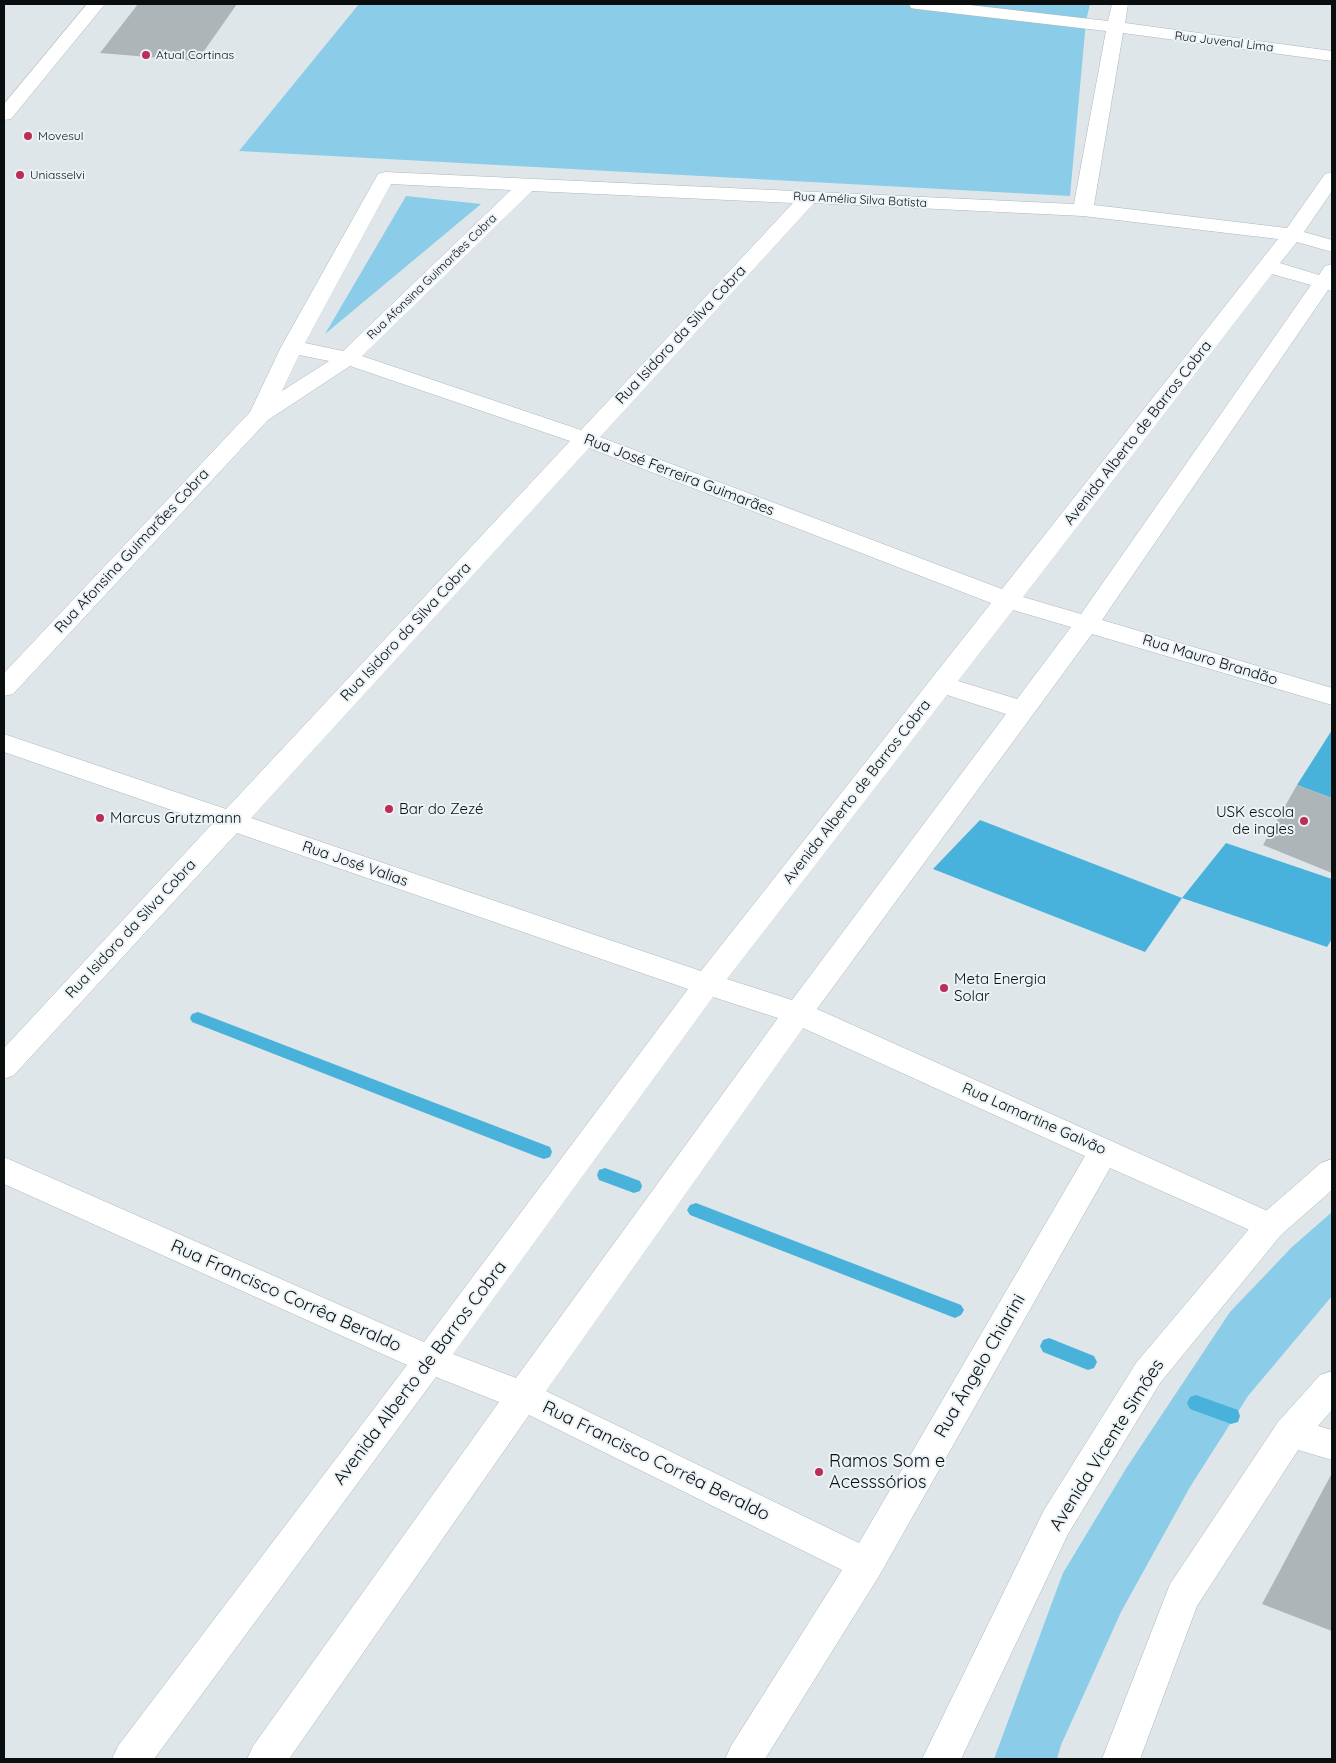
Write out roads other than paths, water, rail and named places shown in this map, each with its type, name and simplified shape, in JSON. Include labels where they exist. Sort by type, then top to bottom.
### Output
[{"type":"street","points":[[4,115],[96,4]]},
{"type":"street","name":"Rua Juvenal Lima","points":[[917,4],[1332,56]]},
{"type":"street","points":[[1083,210],[1120,4]]},
{"type":"street","name":"Rua Amélia Silva Batista","points":[[385,178],[1083,210],[1292,235],[1332,246]]},
{"type":"street","name":"Rua Afonsina Guimarães Cobra","points":[[260,415],[292,347],[385,178]]},
{"type":"street","name":"Avenida Alberto de Barros Cobra","points":[[131,1759],[430,1360],[707,984],[1268,266],[1332,178]]},
{"type":"street","name":"Rua Afonsina Guimarães Cobra","points":[[4,688],[260,415],[348,358],[527,185]]},
{"type":"street","name":"Rua Isidoro da Silva Cobra","points":[[4,1067],[808,198]]},
{"type":"street","points":[[266,1759],[522,1396],[798,1013],[1087,624],[1329,279],[1268,266]]},
{"type":"street","name":"Rua José Ferreira Guimarães","points":[[292,347],[348,358],[585,439],[1007,600]]},
{"type":"street","points":[[1007,600],[1087,624]]},
{"type":"street","name":"Rua Mauro Brandão","points":[[1087,624],[1332,698]]},
{"type":"street","points":[[941,684],[1023,710]]},
{"type":"street","name":"Rua José Valias","points":[[4,742],[230,822],[707,984]]},
{"type":"street","points":[[707,984],[798,1013]]},
{"type":"street","name":"Rua Lamartine Galvão","points":[[798,1013],[1270,1226]]},
{"type":"street","name":"Rua Ângelo Chiarini","points":[[744,1759],[866,1564],[1104,1151]]},
{"type":"street","name":"Rua Francisco Corrêa Beraldo","points":[[4,1170],[430,1360],[522,1396],[866,1564]]},
{"type":"street","name":"Avenida Vicente Simões","points":[[942,1759],[1066,1505],[1148,1373],[1270,1226],[1332,1172]]},
{"type":"street","points":[[1120,1759],[1183,1596],[1290,1433],[1332,1386]]},
{"type":"street","points":[[1290,1433],[1332,1445]]},
{"type":"waterway","points":[[198,1018],[544,1152]]},
{"type":"waterway","points":[[605,1175],[634,1186]]},
{"type":"waterway","points":[[696,1210],[955,1310]]},
{"type":"waterway","points":[[1049,1346],[1088,1362]]},
{"type":"waterway","points":[[1196,1403],[1231,1416]]},
{"type":"place","name":"Atual Cortinas","points":[[146,55]]},
{"type":"place","name":"Movesul","points":[[28,136]]},
{"type":"place","name":"Uniasselvi","points":[[20,175]]},
{"type":"place","name":"Bar do Zezé","points":[[389,809]]},
{"type":"place","name":"Marcus Grutzmann","points":[[100,818]]},
{"type":"place","name":"USK escola de ingles","points":[[1304,821]]},
{"type":"place","name":"Meta Energia Solar","points":[[944,988]]},
{"type":"place","name":"Ramos Som e Acesssórios","points":[[819,1472]]}]
